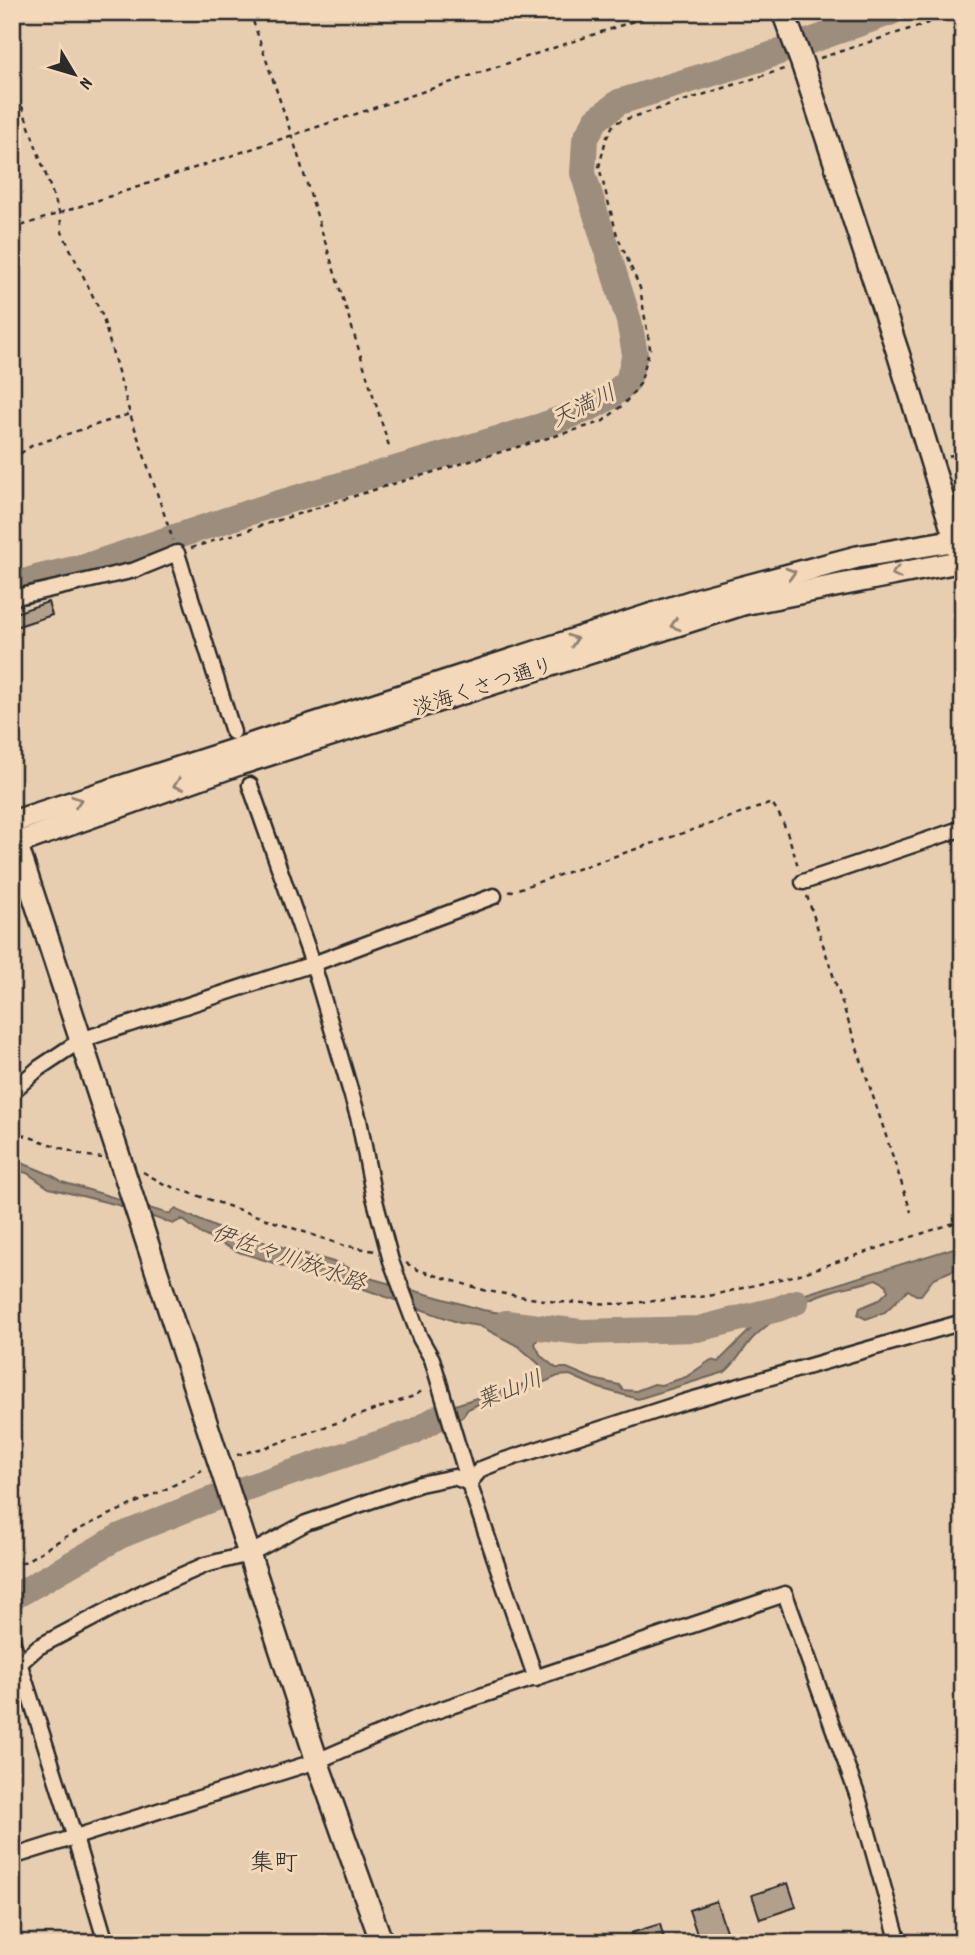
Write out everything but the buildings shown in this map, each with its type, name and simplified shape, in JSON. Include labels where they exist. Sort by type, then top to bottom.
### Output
[{"type":"street","points":[[783,12],[900,356],[959,539],[962,562]]},
{"type":"street","name":"淡海くさつ通り","points":[[12,822],[702,598],[857,557],[959,539]]},
{"type":"street","points":[[12,598],[135,570],[177,553],[233,732]]},
{"type":"street","name":"淡海くさつ通り","points":[[14,839],[239,764],[743,604],[962,562]]},
{"type":"street","points":[[250,785],[313,964],[359,1120],[389,1256],[418,1332],[432,1359],[469,1483],[536,1679]]},
{"type":"street","points":[[803,882],[963,828]]},
{"type":"street","points":[[14,839],[317,1761],[382,1943]]},
{"type":"street","points":[[12,1092],[39,1068],[81,1040],[313,964],[494,896]]},
{"type":"street","points":[[469,1483],[481,1469],[499,1462],[684,1402],[963,1322]]},
{"type":"street","points":[[17,1663],[38,1647],[141,1593],[205,1565],[249,1554],[306,1523],[407,1488],[454,1478],[469,1483]]},
{"type":"street","points":[[12,1857],[317,1761],[421,1716],[785,1594],[858,1797],[899,1943]]},
{"type":"street","points":[[12,1640],[106,1943]]},
{"type":"path","points":[[250,12],[292,136],[389,446]]},
{"type":"path","points":[[12,229],[661,12]]},
{"type":"path","points":[[12,78],[60,215],[62,232],[102,315],[130,414],[177,553],[383,486],[602,422],[624,404],[640,384],[650,348],[640,288],[617,235],[599,167],[606,139],[614,123],[798,52],[962,12]]},
{"type":"path","points":[[12,459],[33,445],[130,414]]},
{"type":"path","points":[[494,896],[772,803],[790,840],[911,1212]]},
{"type":"path","points":[[12,1131],[329,1241],[389,1256],[418,1270],[488,1291],[555,1302],[621,1304],[709,1296],[797,1275],[963,1220]]},
{"type":"water","name":"伊佐々川放水路","points":[[12,1159],[62,1182],[169,1214],[175,1209],[217,1228],[337,1263],[373,1279],[483,1310],[536,1319],[538,1338],[535,1344],[541,1356],[556,1368],[567,1368],[593,1379],[619,1385],[623,1390],[636,1391],[654,1384],[661,1385],[686,1377],[711,1360],[718,1362],[762,1318],[770,1305],[963,1245],[963,1266],[934,1278],[921,1295],[908,1290],[885,1312],[866,1319],[858,1315],[860,1308],[879,1300],[888,1291],[887,1285],[876,1279],[808,1300],[769,1324],[753,1338],[725,1372],[638,1399],[599,1388],[570,1375],[558,1376],[526,1390],[489,1399],[468,1409],[446,1428],[420,1431],[409,1438],[413,1428],[436,1413],[469,1400],[531,1382],[537,1377],[539,1364],[518,1346],[480,1326],[460,1323],[347,1283],[311,1275],[239,1252],[201,1234],[182,1219],[173,1224],[118,1205],[49,1188],[27,1173],[12,1169]]},
{"type":"waterway","name":"天満川","points":[[12,586],[83,567],[269,506],[541,426],[588,409],[610,397],[628,381],[635,354],[629,321],[583,173],[585,140],[596,120],[619,102],[762,58],[892,12]]},
{"type":"waterway","name":"葉山川","points":[[507,1325],[506,1323],[581,1332],[698,1329],[796,1302]]},
{"type":"waterway","name":"葉山川","points":[[12,1598],[120,1536],[207,1501],[413,1432],[441,1416]]},
{"type":"district","name":"集町","points":[[274,1862]]}]
